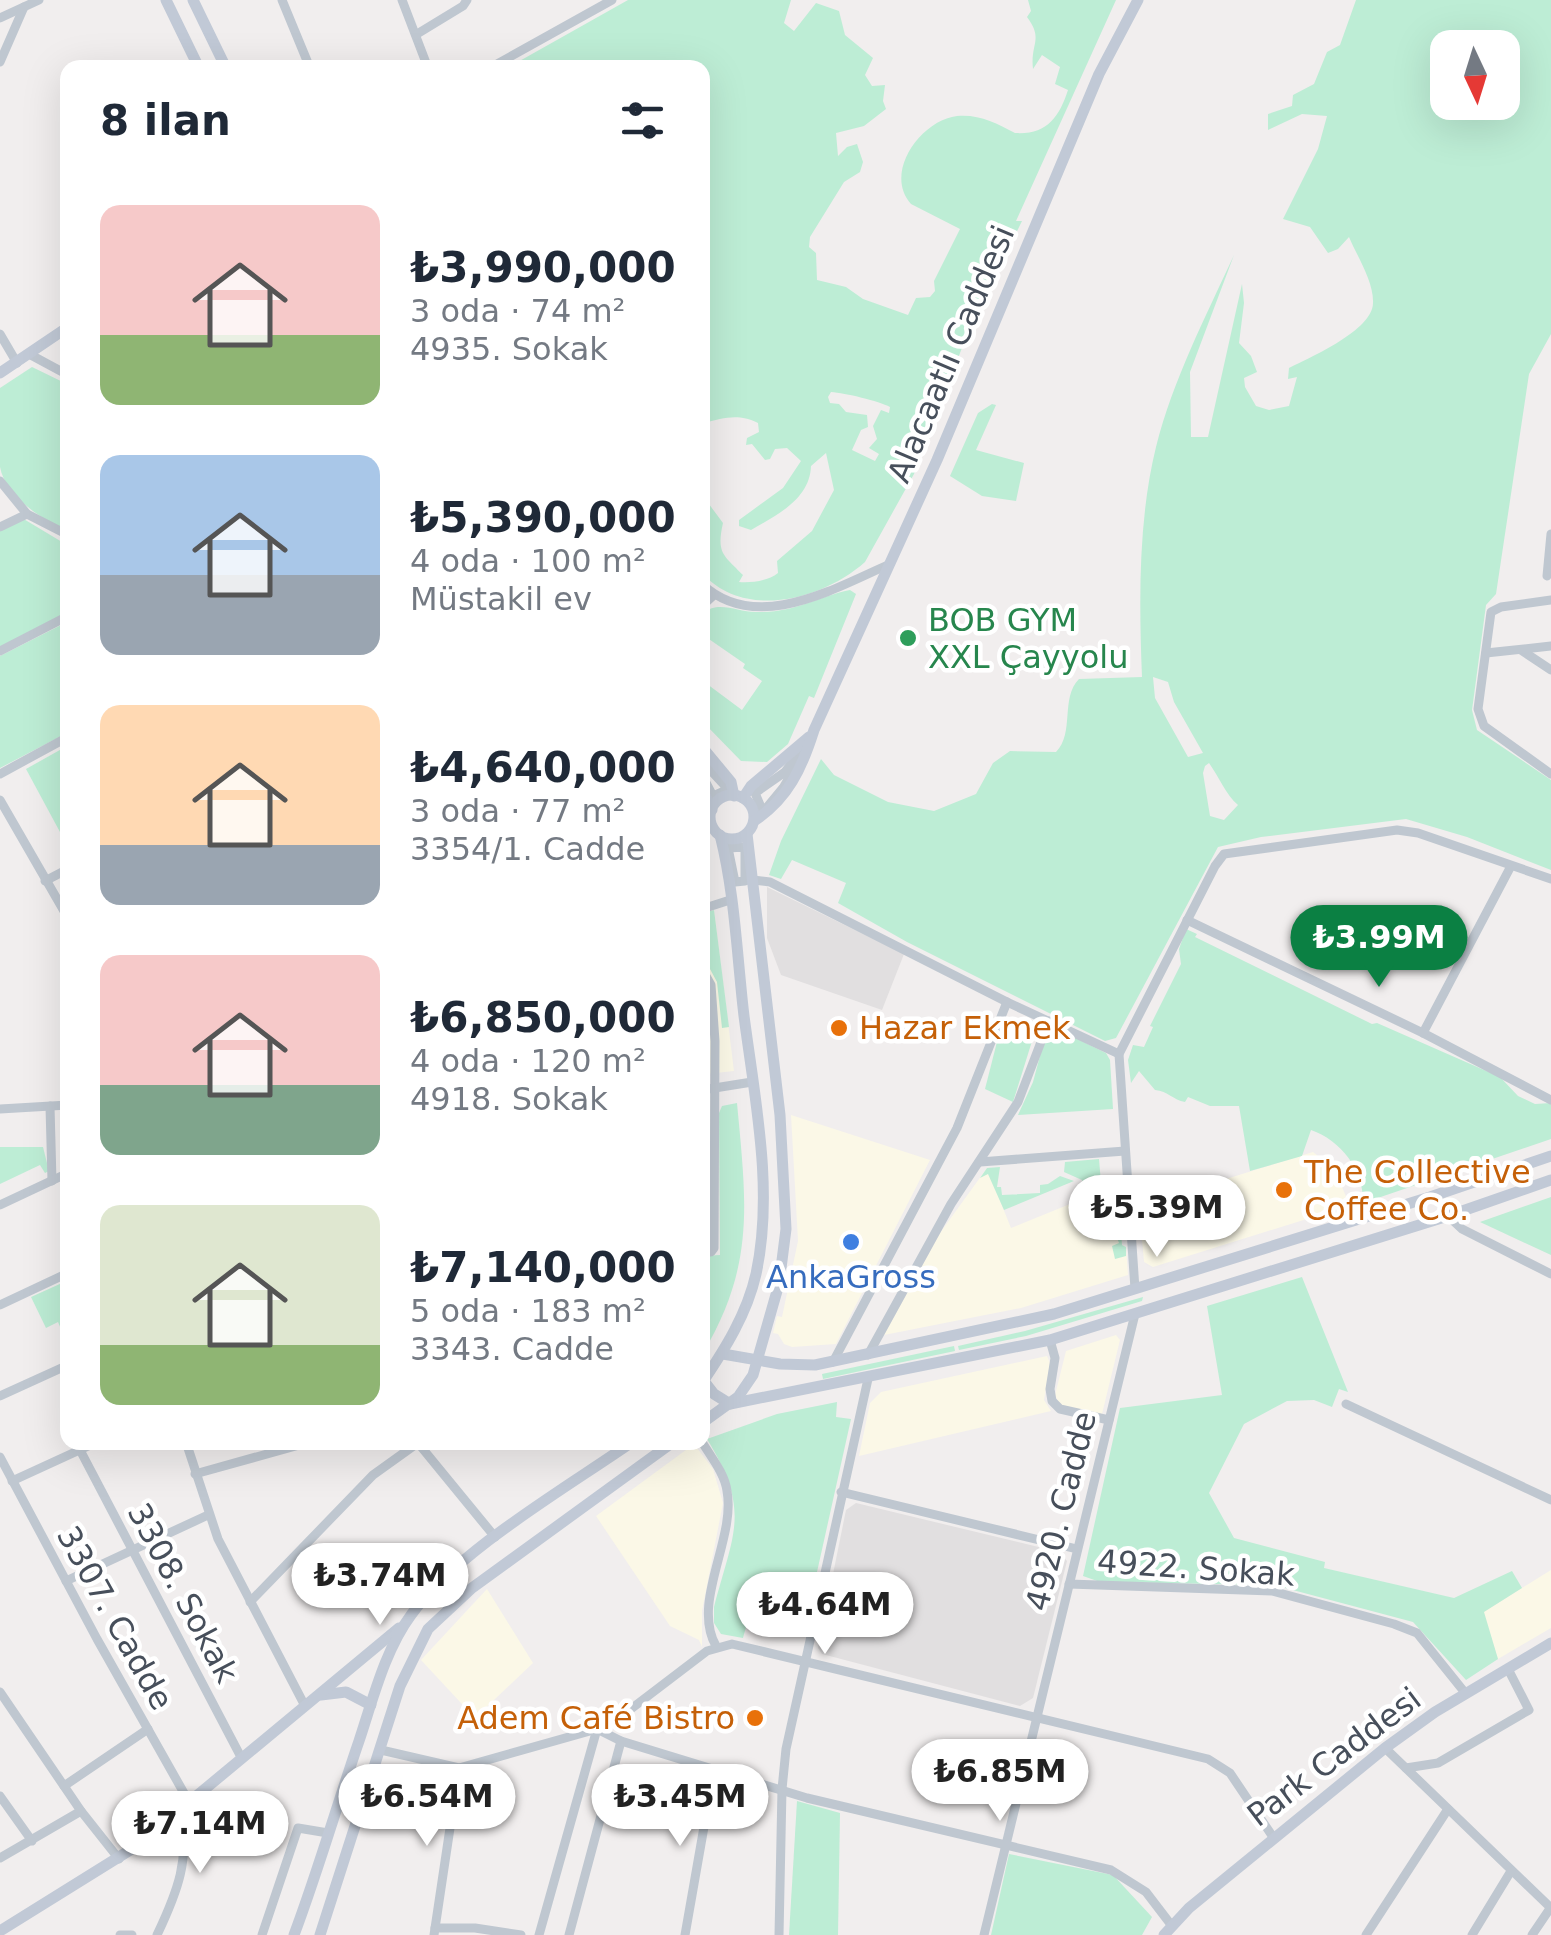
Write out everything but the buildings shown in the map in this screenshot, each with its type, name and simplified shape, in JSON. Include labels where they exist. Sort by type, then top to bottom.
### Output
[{"type":"main road","points":[[166,0],[195,60]]},
{"type":"main road","points":[[193,0],[222,60]]},
{"type":"main road","name":"Alacaatlı Caddesi","points":[[758,816],[783,798],[804,762],[814,730],[891,563],[1099,74],[1138,0]]},
{"type":"main road","points":[[0,372],[60,333]]},
{"type":"main road","name":"Alacaatlı Caddesi","points":[[738,797],[814,730]]},
{"type":"main road","points":[[710,756],[738,797],[758,816],[746,840],[787,1211],[778,1284],[758,1360],[747,1386],[710,1418]]},
{"type":"main road","points":[[712,810],[722,798],[738,797]]},
{"type":"main road","points":[[710,806],[712,825],[720,835],[730,900],[752,1082],[763,1231],[755,1279],[724,1354],[710,1373]]},
{"type":"main road","points":[[720,835],[746,840]]},
{"type":"main road","points":[[724,1354],[799,1365],[833,1362],[1029,1320],[1275,1246],[1551,1156]]},
{"type":"main road","points":[[710,1390],[730,1404],[1050,1340],[1551,1180]]},
{"type":"main road","points":[[1275,1246],[1282,1268]]},
{"type":"main road","points":[[0,1931],[119,1859],[406,1622],[436,1586],[495,1537],[620,1450]]},
{"type":"main road","points":[[320,1935],[410,1661],[422,1638],[438,1618],[484,1579],[662,1450]]},
{"type":"main road","points":[[294,1935],[370,1705],[406,1622]]},
{"type":"main road","name":"Park Caddesi","points":[[1168,1931],[1274,1837],[1384,1748],[1551,1642]]},
{"type":"main road","points":[[317,1697],[346,1692],[370,1705]]},
{"type":"street","points":[[0,18],[40,0]]},
{"type":"street","points":[[282,0],[307,60]]},
{"type":"street","points":[[402,0],[425,60]]},
{"type":"street","points":[[417,34],[463,6],[466,0]]},
{"type":"street","points":[[504,60],[612,0]]},
{"type":"street","points":[[0,62],[24,7]]},
{"type":"street","points":[[0,334],[17,364]]},
{"type":"street","points":[[29,354],[60,370]]},
{"type":"street","points":[[0,481],[27,514],[60,531]]},
{"type":"street","points":[[0,527],[27,514]]},
{"type":"street","points":[[1547,576],[1551,534]]},
{"type":"street","points":[[710,591],[762,606],[788,604],[826,593],[891,563]]},
{"type":"street","points":[[710,599],[714,595]]},
{"type":"street","points":[[1551,600],[1491,612],[1478,708],[1484,726],[1551,774]]},
{"type":"street","points":[[0,651],[60,620]]},
{"type":"street","points":[[1486,653],[1551,646]]},
{"type":"street","points":[[1521,650],[1551,670]]},
{"type":"street","points":[[0,774],[60,742]]},
{"type":"street","points":[[802,749],[805,751],[793,774],[758,816],[755,792],[785,772],[802,749]]},
{"type":"street","points":[[710,769],[728,788],[713,796],[710,790]]},
{"type":"street","points":[[0,800],[60,905]]},
{"type":"street","points":[[1135,1289],[1119,1054],[1224,854],[1397,830],[1551,879]]},
{"type":"street","points":[[1423,1033],[1511,866]]},
{"type":"street","points":[[45,881],[60,873]]},
{"type":"street","points":[[753,880],[770,882],[1119,1054]]},
{"type":"street","points":[[710,906],[730,900]]},
{"type":"street","points":[[1188,920],[1423,1033],[1551,1100]]},
{"type":"street","points":[[710,983],[710,1053]]},
{"type":"street","points":[[833,1362],[956,1128],[1008,1002]]},
{"type":"street","points":[[868,1355],[952,1204],[1018,1102],[1049,1020]]},
{"type":"street","points":[[710,1089],[752,1082]]},
{"type":"street","points":[[0,1108],[60,1105]]},
{"type":"street","points":[[50,1106],[52,1180]]},
{"type":"street","points":[[980,1162],[1125,1151]]},
{"type":"street","points":[[0,1205],[60,1177]]},
{"type":"street","points":[[710,1213],[714,1250],[710,1251]]},
{"type":"street","points":[[1448,1216],[1462,1229],[1551,1274]]},
{"type":"street","points":[[0,1305],[60,1277]]},
{"type":"street","name":"4920. Cadde","points":[[984,1935],[1134,1314]]},
{"type":"street","points":[[1050,1340],[1055,1358],[1050,1396],[1055,1406],[1109,1420]]},
{"type":"street","points":[[0,1396],[60,1368]]},
{"type":"street","points":[[779,1935],[786,1748],[868,1379]]},
{"type":"street","points":[[1346,1404],[1551,1500]]},
{"type":"street","points":[[12,1481],[80,1450]]},
{"type":"street","name":"3308. Sokak","points":[[80,1450],[242,1759]]},
{"type":"street","points":[[188,1450],[208,1515],[306,1706]]},
{"type":"street","points":[[195,1474],[281,1450]]},
{"type":"street","points":[[250,1602],[373,1475],[408,1450]]},
{"type":"street","points":[[424,1450],[495,1537]]},
{"type":"street","points":[[707,1450],[728,1492],[708,1615],[708,1630],[716,1646]]},
{"type":"street","name":"3307. Cadde","points":[[0,1457],[189,1802]]},
{"type":"street","points":[[841,1492],[1078,1549]]},
{"type":"street","points":[[66,1581],[208,1515]]},
{"type":"street","name":"4922. Sokak","points":[[1069,1584],[1272,1592],[1394,1624],[1417,1634],[1466,1694]]},
{"type":"street","points":[[381,1750],[459,1768],[597,1729],[623,1715],[716,1646],[732,1644],[1208,1758],[1230,1773],[1274,1837]]},
{"type":"street","points":[[1406,1768],[1438,1763],[1529,1710],[1508,1669]]},
{"type":"street","points":[[0,1692],[119,1859]]},
{"type":"street","points":[[64,1786],[148,1728]]},
{"type":"street","points":[[597,1729],[620,1741],[807,1798],[1124,1876],[1146,1892],[1168,1931]]},
{"type":"street","points":[[539,1935],[597,1729]]},
{"type":"street","points":[[568,1935],[620,1741]]},
{"type":"street","points":[[1384,1748],[1551,1908],[1532,1935]]},
{"type":"street","points":[[459,1768],[435,1931],[474,1928],[521,1935]]},
{"type":"street","points":[[685,1935],[714,1770]]},
{"type":"street","points":[[0,1796],[32,1842]]},
{"type":"street","points":[[1366,1935],[1448,1809]]},
{"type":"street","points":[[0,1858],[82,1811]]},
{"type":"street","points":[[158,1935],[172,1903],[185,1852],[178,1811]]},
{"type":"street","points":[[262,1935],[298,1828],[328,1832]]},
{"type":"street","points":[[1472,1935],[1511,1871]]},
{"type":"street","points":[[120,1935],[132,1935]]},
{"type":"shaded area","points":[[767,887],[904,954],[882,1010],[781,975],[767,938]]},
{"type":"shaded area","points":[[714,910],[734,1071],[710,1074],[710,911]]},
{"type":"shaded area","points":[[791,1115],[930,1160],[836,1344],[792,1347],[773,1333],[777,1316],[782,1317],[798,1241]]},
{"type":"shaded area","points":[[1313,1152],[1335,1170],[1347,1199],[1342,1208],[1153,1267],[1144,1262],[1139,1206]]},
{"type":"shaded area","points":[[987,1168],[1011,1228],[1102,1191],[1118,1192],[1128,1275],[1021,1308],[884,1335],[940,1233]]},
{"type":"shaded area","points":[[1116,1335],[1120,1340],[1102,1414],[1060,1405],[1055,1395],[1066,1351]]},
{"type":"shaded area","points":[[1047,1356],[1050,1363],[1044,1400],[1051,1411],[859,1456],[870,1403],[881,1392]]},
{"type":"shaded area","points":[[686,1450],[699,1450],[713,1469],[723,1503],[702,1611],[702,1647],[699,1640],[670,1626],[596,1516]]},
{"type":"shaded area","points":[[856,1503],[1059,1552],[1067,1561],[1033,1698],[1020,1706],[822,1654],[818,1648],[846,1510]]},
{"type":"shaded area","points":[[1551,1570],[1551,1628],[1498,1659],[1483,1612]]},
{"type":"shaded area","points":[[487,1589],[533,1663],[475,1718],[421,1660]]},
{"type":"green space","points":[[628,0],[791,0],[784,23],[794,31],[816,3],[839,11],[845,35],[873,58],[865,75],[872,86],[885,85],[886,109],[864,126],[836,133],[838,156],[857,144],[863,162],[860,172],[844,182],[810,237],[809,247],[816,253],[817,280],[846,287],[863,299],[908,315],[916,298],[930,297],[935,291],[934,281],[960,229],[911,204],[901,178],[910,150],[931,127],[957,116],[980,118],[1015,133],[1035,131],[1050,123],[1068,90],[1055,84],[1060,67],[1042,55],[1033,69],[1036,37],[1027,17],[1031,11],[1028,0],[1116,0],[1016,221],[1022,221],[968,332],[914,474],[865,562],[827,586],[784,600],[740,597],[710,580],[710,505],[723,523],[723,553],[743,575],[739,582],[749,582],[778,573],[777,561],[812,531],[834,490],[826,453],[811,466],[805,488],[790,505],[751,530],[739,526],[739,520],[783,488],[801,461],[787,448],[775,449],[770,459],[765,460],[752,444],[746,445],[747,438],[759,432],[758,423],[731,417],[710,422],[710,60],[521,60]],"holes":[[[831,392],[890,407],[889,413],[881,410],[873,426],[877,439],[869,448],[879,454],[875,461],[852,450],[861,430],[868,427],[867,415],[846,412],[839,404],[830,403],[828,397]]]},
{"type":"green space","points":[[1356,0],[1551,0],[1551,334],[1529,374],[1496,594],[1486,605],[1472,710],[1477,730],[1551,780],[1551,870],[1467,837],[1406,819],[1261,837],[1218,847],[1116,1038],[1105,1041],[838,903],[846,883],[792,860],[781,879],[769,875],[821,759],[834,775],[888,802],[934,811],[976,794],[993,763],[1010,751],[1056,752],[1065,735],[1070,696],[1079,679],[1142,677],[1143,532],[1156,447],[1181,373],[1234,255],[1190,372],[1191,437],[1208,437],[1242,284],[1239,343],[1251,356],[1257,372],[1244,378],[1245,387],[1256,406],[1269,410],[1289,406],[1297,377],[1288,379],[1289,368],[1352,333],[1370,313],[1373,303],[1371,286],[1349,237],[1328,253],[1310,227],[1283,219],[1318,149],[1327,116],[1302,114],[1268,130],[1268,114],[1292,106],[1293,95],[1314,84],[1327,52],[1340,45]],"holes":[[[1153,677],[1168,682],[1174,702],[1203,753],[1188,757],[1155,698]],[[1209,763],[1238,805],[1224,820],[1210,816],[1203,773]]]},
{"type":"green space","points":[[32,367],[60,381],[60,527],[17,497],[3,478],[0,388]]},
{"type":"green space","points":[[996,405],[976,450],[1024,463],[1016,501],[982,496],[950,476],[978,413]]},
{"type":"green space","points":[[22,518],[60,541],[60,617],[0,648],[0,529]]},
{"type":"green space","points":[[850,590],[856,594],[814,698],[809,696],[788,744],[767,762],[741,761],[710,729],[710,686],[742,710],[762,681],[710,640],[710,609],[782,610]]},
{"type":"green space","points":[[60,626],[60,737],[0,768],[0,656]]},
{"type":"green space","points":[[60,750],[60,832],[26,769]]},
{"type":"green space","points":[[714,910],[729,1027],[722,1028],[717,982],[710,969],[710,911]]},
{"type":"green space","points":[[1186,929],[1197,934],[1195,937],[1372,1024],[1500,1077],[1518,1096],[1535,1104],[1551,1103],[1551,1139],[1363,1203],[1360,1180],[1349,1159],[1332,1142],[1311,1130],[1302,1156],[1250,1171],[1239,1106],[1210,1106],[1188,1097],[1181,1101],[1155,1090],[1139,1071],[1131,1083],[1128,1060],[1133,1045],[1144,1047],[1153,1027],[1150,1026],[1181,964],[1179,949]]},
{"type":"green space","points":[[1015,1019],[1038,1022],[1013,1102],[985,1089],[999,1034]]},
{"type":"green space","points":[[1059,1030],[1106,1053],[1110,1060],[1113,1109],[1018,1115],[1033,1082],[1044,1041],[1052,1031]]},
{"type":"green space","points":[[737,1103],[743,1231],[732,1290],[710,1340],[710,1256],[720,1255],[722,1106]]},
{"type":"green space","points":[[0,1147],[43,1147],[49,1171],[45,1173],[40,1165],[0,1184]]},
{"type":"green space","points":[[1099,1159],[1101,1183],[1086,1188],[1082,1180],[1064,1172],[1065,1162]]},
{"type":"green space","points":[[1000,1167],[997,1187],[1001,1187],[1002,1195],[1040,1193],[1040,1185],[1060,1176],[1074,1181],[1004,1210],[988,1174],[980,1178],[987,1168]]},
{"type":"green space","points":[[1551,1197],[1551,1255],[1480,1222]]},
{"type":"green space","points":[[1119,1198],[1120,1211],[1116,1211],[1116,1217],[1120,1217],[1126,1256],[1115,1259],[1112,1246],[1119,1243],[1111,1221],[1103,1223],[1102,1199]]},
{"type":"green space","points":[[1302,1277],[1348,1392],[1339,1389],[1332,1407],[1314,1400],[1287,1401],[1244,1424],[1209,1493],[1234,1538],[1325,1562],[1324,1568],[1454,1598],[1512,1571],[1522,1588],[1484,1612],[1498,1659],[1466,1680],[1413,1622],[1274,1585],[1100,1582],[1083,1576],[1120,1408],[1222,1395],[1207,1306]]},
{"type":"green space","points":[[60,1284],[60,1327],[58,1322],[46,1328],[31,1297]]},
{"type":"green space","points":[[1143,1297],[1142,1301],[1026,1336],[959,1350],[958,1346]]},
{"type":"green space","points":[[954,1346],[955,1351],[823,1379],[822,1374]]},
{"type":"green space","points":[[837,1402],[836,1417],[851,1419],[813,1590],[770,1586],[757,1597],[743,1638],[721,1634],[714,1623],[714,1607],[732,1539],[734,1504],[710,1438],[777,1414]]},
{"type":"green space","points":[[797,1801],[840,1813],[838,1935],[789,1935]]},
{"type":"green space","points":[[1009,1854],[1113,1875],[1152,1917],[1142,1935],[991,1935]]},
{"type":"place","name":"BOB GYM XXL Çayyolu","points":[[908,638]]},
{"type":"place","name":"Hazar Ekmek","points":[[839,1028]]},
{"type":"place","name":"The Collective Coffee Co.","points":[[1284,1190]]},
{"type":"place","name":"AnkaGross","points":[[851,1242]]},
{"type":"place","name":"Adem Café Bistro","points":[[755,1718]]}]
